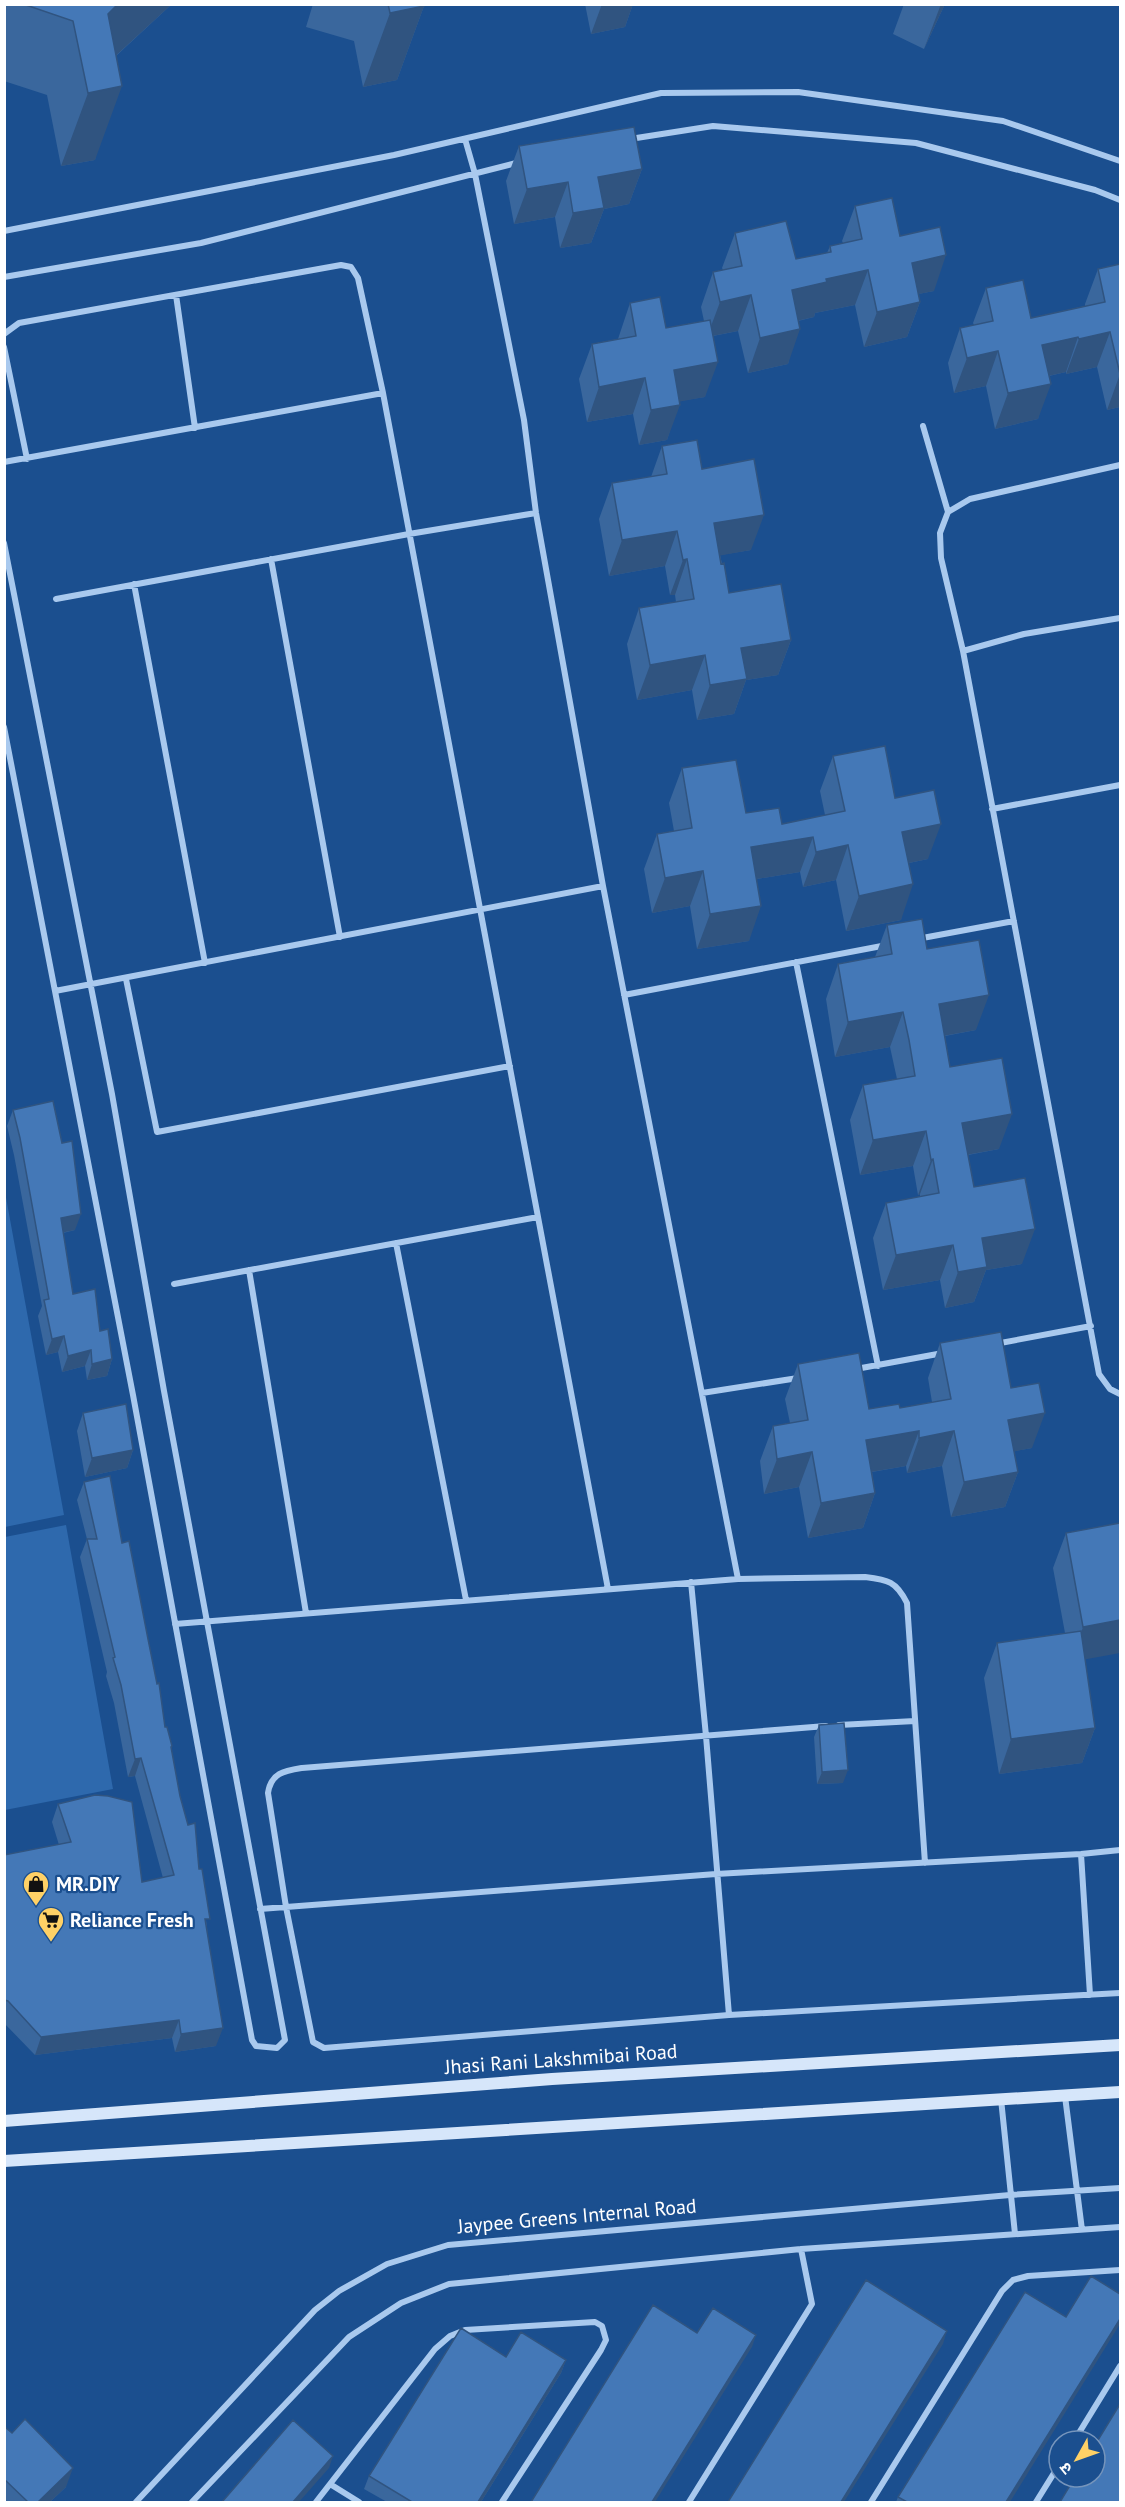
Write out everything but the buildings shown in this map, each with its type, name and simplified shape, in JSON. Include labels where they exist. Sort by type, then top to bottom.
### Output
[{"type":"main road","name":"Jhasi Rani Lakshmibai Road","points":[[4,2121],[552,2079],[1120,2045]]},
{"type":"main road","points":[[4,2161],[1120,2092]]},
{"type":"street","points":[[4,231],[393,155],[661,93],[798,92],[1003,121],[1120,160]]},
{"type":"street","points":[[622,140],[712,126],[916,143],[1095,190],[1120,200]]},
{"type":"street","points":[[465,139],[475,174],[524,420],[536,513],[603,886],[738,1579]]},
{"type":"street","points":[[4,277],[201,243],[532,159]]},
{"type":"street","points":[[4,334],[19,323],[340,265],[351,267],[358,278],[383,393],[608,1589]]},
{"type":"street","points":[[176,295],[195,428]]},
{"type":"street","points":[[4,347],[27,459]]},
{"type":"street","points":[[4,462],[383,393]]},
{"type":"street","points":[[923,426],[948,512],[940,533],[941,558],[963,651],[1099,1374],[1110,1389],[1120,1394]]},
{"type":"street","points":[[948,512],[970,499],[1120,465]]},
{"type":"street","points":[[56,599],[536,513]]},
{"type":"street","points":[[4,543],[90,983],[285,2040],[277,2048],[255,2046],[252,2040],[4,727]]},
{"type":"street","points":[[271,559],[340,937]]},
{"type":"street","points":[[134,584],[205,963]]},
{"type":"street","points":[[963,651],[1024,634],[1120,618]]},
{"type":"street","points":[[992,809],[1120,785]]},
{"type":"street","points":[[55,991],[603,886]]},
{"type":"street","points":[[911,940],[1014,921]]},
{"type":"street","points":[[624,994],[900,942]]},
{"type":"street","points":[[796,962],[878,1365]]},
{"type":"street","points":[[126,979],[157,1132],[510,1066]]},
{"type":"street","points":[[174,1284],[538,1217]]},
{"type":"street","points":[[396,1243],[466,1600]]},
{"type":"street","points":[[249,1270],[306,1613]]},
{"type":"street","points":[[990,1345],[1091,1326]]},
{"type":"street","points":[[843,1371],[945,1353]]},
{"type":"street","points":[[702,1393],[808,1377]]},
{"type":"street","points":[[175,1623],[738,1579],[865,1577],[884,1580],[900,1588],[906,1603],[925,1863]]},
{"type":"street","points":[[691,1582],[729,2015]]},
{"type":"street","points":[[915,1721],[285,1771],[275,1776],[269,1783],[268,1793],[286,1906],[311,2037],[318,2046],[324,2048],[729,2015],[1120,1993]]},
{"type":"street","points":[[261,1910],[286,1906],[716,1874],[1120,1850]]},
{"type":"street","points":[[1081,1854],[1090,1995]]},
{"type":"street","points":[[1065,2095],[1082,2230]]},
{"type":"street","points":[[1001,2099],[1015,2234]]},
{"type":"street","name":"Jaypee Greens Internal Road","points":[[136,2502],[315,2310],[339,2291],[387,2264],[448,2245],[1010,2195],[1120,2188]]},
{"type":"street","points":[[192,2502],[349,2337],[401,2303],[449,2284],[801,2248],[1120,2227]]},
{"type":"street","points":[[689,2502],[812,2304],[801,2248]]},
{"type":"street","points":[[871,2502],[1002,2291],[1013,2280],[1028,2276],[1120,2271]]},
{"type":"street","points":[[316,2502],[435,2349],[450,2336],[465,2330],[596,2322],[602,2325],[606,2340],[602,2350],[502,2502]]},
{"type":"street","points":[[1081,2429],[1120,2366]]},
{"type":"street","points":[[330,2484],[359,2502]]},
{"type":"street","points":[[1036,2502],[1047,2484]]},
{"type":"shaded area","points":[[5,1192],[64,1515],[4,1527]]},
{"type":"shaded area","points":[[66,1525],[113,1789],[5,1810],[5,1537]]},
{"type":"place","name":"MR.DIY","points":[[36,1907]]},
{"type":"place","name":"Reliance Fresh","points":[[51,1943]]}]
